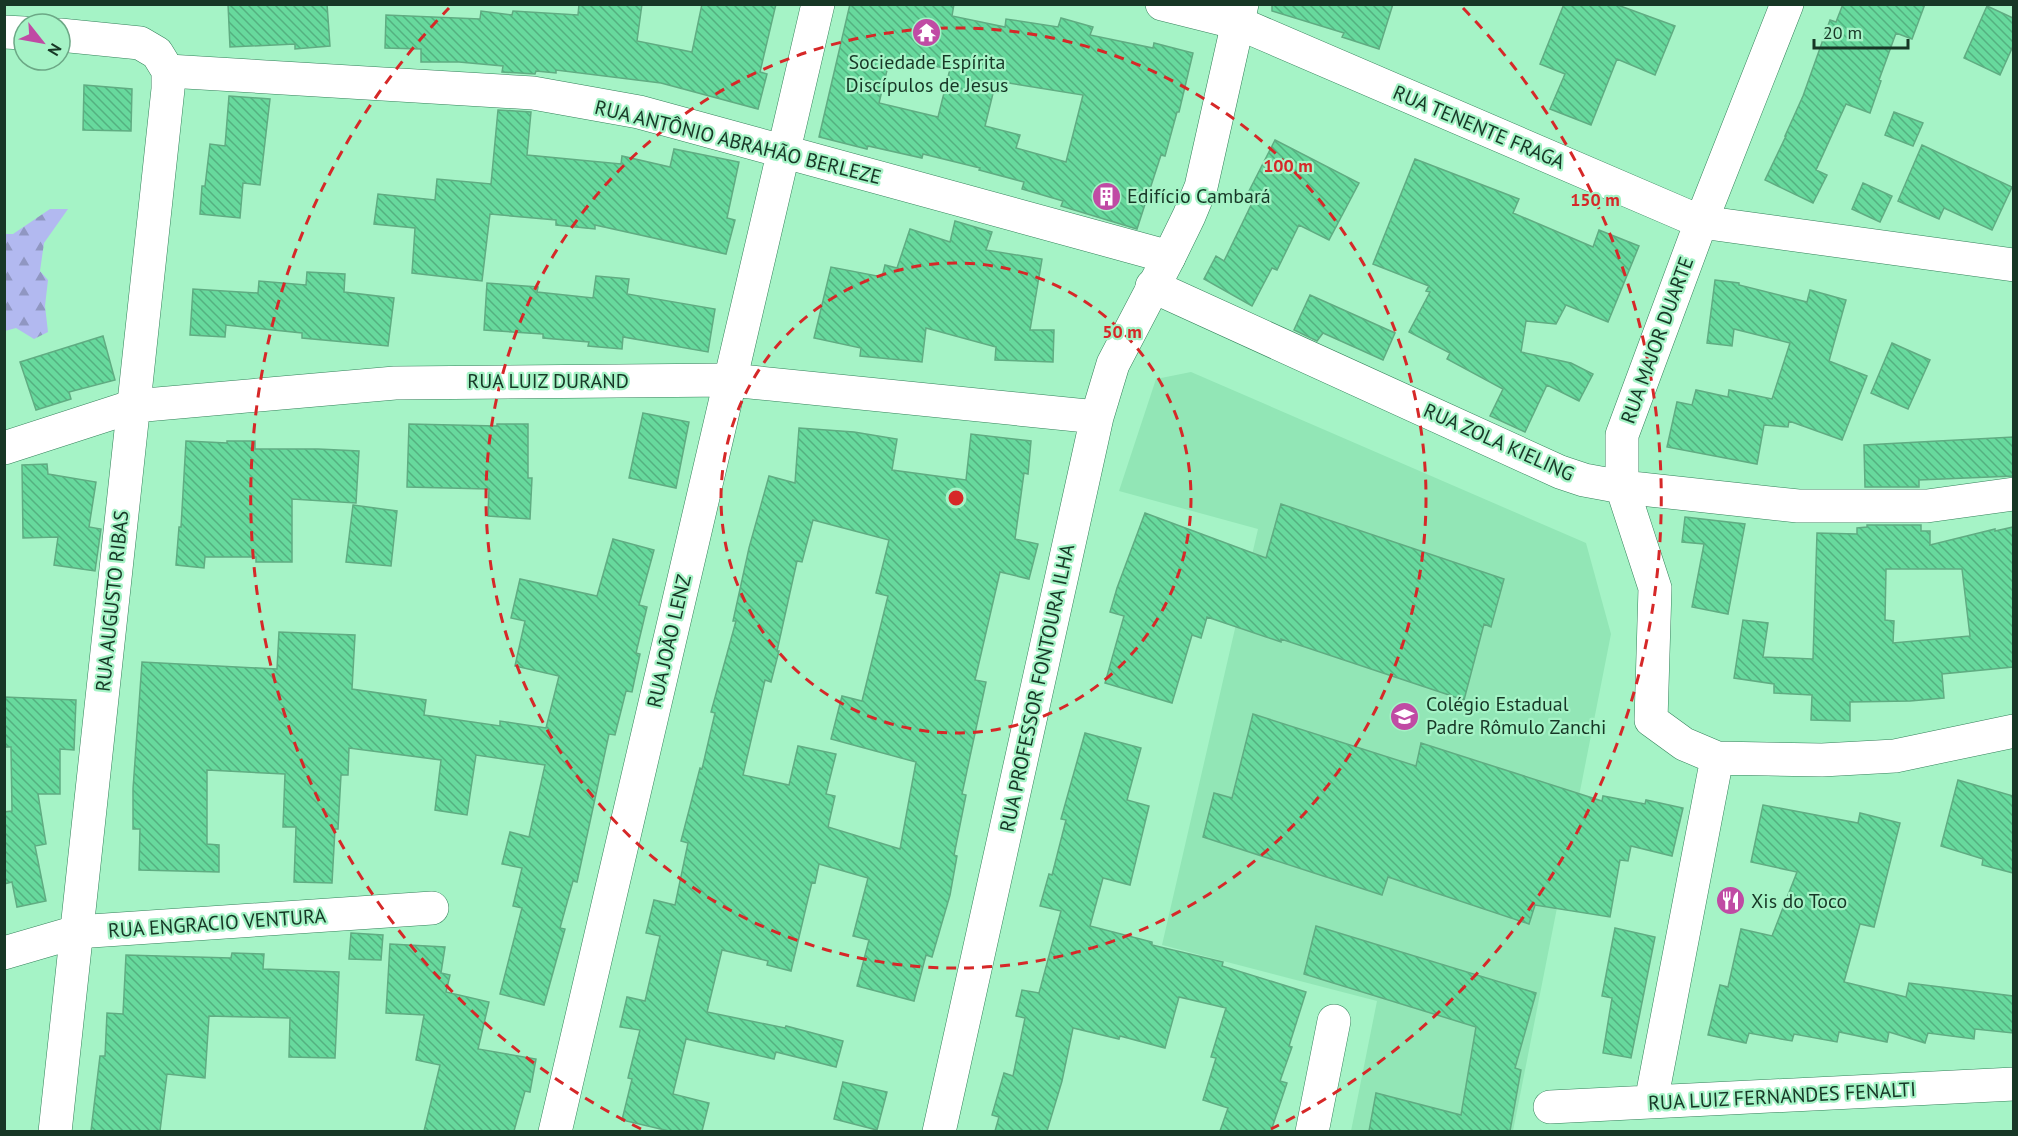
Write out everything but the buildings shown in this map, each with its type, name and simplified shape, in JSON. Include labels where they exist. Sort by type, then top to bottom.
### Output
[{"type":"street","name":"RUA JOÃO LENZ","points":[[555,1131],[818,4]]},
{"type":"street","name":"RUA TENENTE FRAGA","points":[[1162,4],[1240,14],[1701,222],[2013,265]]},
{"type":"street","name":"RUA MAJOR DUARTE","points":[[1717,758],[1684,744],[1651,720],[1655,588],[1622,487],[1622,435],[1701,222],[1787,4]]},
{"type":"street","name":"RUA PROFESSOR FONTOURA ILHA","points":[[939,1131],[1097,417],[1113,364],[1169,257],[1201,187],[1240,14]]},
{"type":"street","points":[[72,36],[140,43],[157,53],[168,71]]},
{"type":"street","name":"RUA ANTÔNIO ABRAHÃO BERLEZE","points":[[168,71],[533,93],[639,112],[1169,257]]},
{"type":"street","name":"RUA AUGUSTO RIBAS","points":[[54,1131],[134,406],[168,89],[168,71]]},
{"type":"street","name":"RUA ZOLA KIELING","points":[[1152,286],[1560,472],[1584,480],[1622,487],[1798,506],[1927,506],[2013,494]]},
{"type":"street","name":"RUA LUIZ DURAND","points":[[4,448],[134,406],[394,382],[730,380],[1097,417]]},
{"type":"street","points":[[1651,1102],[1717,758],[1822,760],[1895,756],[2013,731]]},
{"type":"street","name":"RUA ENGRACIO VENTURA","points":[[4,953],[76,932],[432,908]]},
{"type":"street","points":[[1312,1131],[1334,1021]]},
{"type":"street","name":"RUA LUIZ FERNANDES FENALTI","points":[[1550,1107],[2013,1084]]},
{"type":"shaded area","name":"Colégio Estadual Padre Rômulo Zanchi","points":[[1191,372],[1586,543],[1611,634],[1513,1131],[1351,1131],[1377,1001],[1162,945],[1258,529],[1119,491],[1156,379]]},
{"type":"green space","points":[[50,209],[68,209],[44,243],[40,271],[48,280],[45,306],[48,332],[34,339],[16,328],[5,331],[5,234],[13,234]]},
{"type":"place","name":"Sociedade Espírita Discípulos de Jesus","points":[[927,32]]},
{"type":"place","name":"Edifício Cambará","points":[[1106,196]]},
{"type":"place","name":"Colégio Estadual Padre Rômulo Zanchi","points":[[1405,716]]},
{"type":"place","name":"Xis do Toco","points":[[1730,901]]}]
